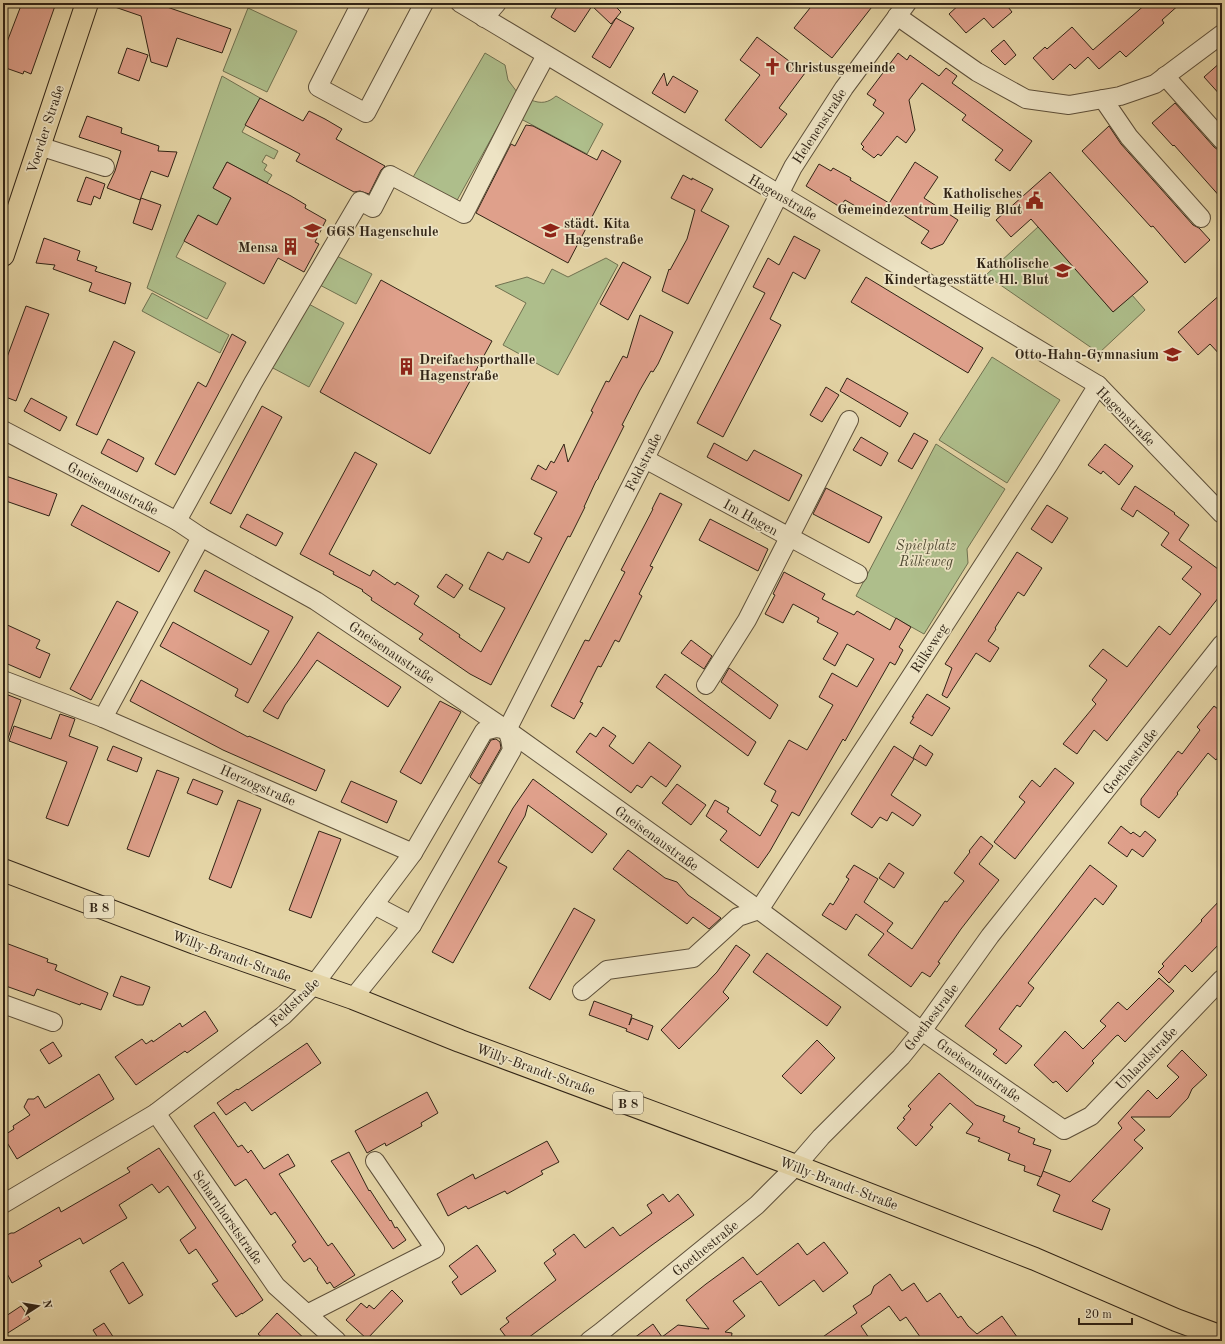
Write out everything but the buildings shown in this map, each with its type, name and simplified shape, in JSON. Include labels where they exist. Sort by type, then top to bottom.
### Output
[{"type":"main road","name":"Voerder Straße","points":[[3,255],[87,3]]},
{"type":"main road","name":"Willy-Brandt-Straße","points":[[3,870],[195,944],[313,986],[353,998],[467,1043],[796,1166],[1035,1259],[1176,1320],[1222,1337]]},
{"type":"main road","points":[[1176,1320],[1195,1341]]},
{"type":"street","points":[[361,3],[318,87],[366,113],[424,3]]},
{"type":"street","name":"Hagenstraße","points":[[460,3],[1098,386],[1222,514]]},
{"type":"street","points":[[484,18],[497,3]]},
{"type":"street","points":[[902,9],[977,72],[1026,98],[1069,105],[1120,96],[1155,84],[1222,34]]},
{"type":"street","name":"Helenenstraße","points":[[778,194],[793,167],[844,88],[902,9]]},
{"type":"street","points":[[177,521],[253,383],[360,201],[372,208],[390,175],[464,214],[546,55]]},
{"type":"street","points":[[1165,76],[1222,140]]},
{"type":"street","points":[[1102,99],[1128,137],[1201,218]]},
{"type":"street","points":[[40,146],[105,167]]},
{"type":"street","name":"Feldstraße","points":[[3,1204],[156,1114],[284,1015],[313,986],[413,853],[484,731],[496,728],[506,730],[645,459],[778,194]]},
{"type":"street","name":"Rilkeweg","points":[[759,910],[1049,464],[1098,386]]},
{"type":"street","points":[[706,684],[747,620],[849,420]]},
{"type":"street","name":"Gneisenaustraße","points":[[3,430],[177,521],[201,537],[316,601],[506,730],[759,910],[922,1031],[1064,1130]]},
{"type":"street","name":"Im Hagen","points":[[645,459],[858,574]]},
{"type":"street","points":[[103,718],[201,537]]},
{"type":"street","name":"Goethestraße","points":[[589,1341],[757,1205],[796,1166],[821,1137],[901,1057],[922,1031],[990,936],[1222,644]]},
{"type":"street","name":"Herzogstraße","points":[[3,680],[103,718],[413,853]]},
{"type":"street","points":[[353,998],[412,925],[512,750],[510,739],[506,730]]},
{"type":"street","points":[[374,904],[412,925]]},
{"type":"street","points":[[582,991],[607,970],[693,958],[738,918],[759,910]]},
{"type":"street","name":"Uhlandstraße","points":[[1064,1130],[1091,1116],[1222,979]]},
{"type":"street","points":[[3,1004],[53,1022]]},
{"type":"street","name":"Scharnhorststraße","points":[[156,1114],[276,1286],[338,1341]]},
{"type":"street","points":[[307,1314],[435,1249],[375,1161]]},
{"type":"green space","points":[[248,8],[297,31],[267,92],[223,71]]},
{"type":"green space","points":[[485,53],[505,65],[508,80],[517,92],[455,204],[412,179]]},
{"type":"green space","points":[[222,76],[260,98],[242,132],[278,151],[274,159],[266,155],[262,162],[267,165],[264,170],[272,175],[267,183],[227,162],[213,188],[231,198],[217,225],[198,215],[176,257],[226,283],[207,319],[147,288]]},
{"type":"green space","points":[[556,96],[603,124],[587,154],[521,119],[531,100],[544,102]]},
{"type":"green space","points":[[1039,226],[1113,312],[1132,295],[1145,310],[1099,353],[986,275]]},
{"type":"green space","points":[[331,253],[372,274],[356,304],[316,283]]},
{"type":"green space","points":[[606,258],[618,265],[558,375],[503,345],[526,303],[495,286],[527,277],[544,284],[552,269],[568,277]]},
{"type":"green space","points":[[152,293],[229,335],[220,353],[142,311]]},
{"type":"green space","points":[[305,302],[344,323],[309,387],[271,367]]},
{"type":"green space","points":[[992,357],[1060,400],[1007,483],[939,440]]},
{"type":"green space","name":"Spielplatz Rilkeweg","points":[[936,444],[1005,489],[967,549],[968,563],[924,634],[856,596]]},
{"type":"place","name":"Christusgemeinde","points":[[772,67]]},
{"type":"place","name":"Katholisches Gemeindezentrum Heilig Blut","points":[[1035,201]]},
{"type":"place","name":"GGS Hagenschule","points":[[313,231]]},
{"type":"place","name":"städt. Kita Hagenstraße","points":[[551,231]]},
{"type":"place","name":"Mensa","points":[[291,247]]},
{"type":"place","name":"Katholische Kindertagesstätte Hl. Blut","points":[[1062,271]]},
{"type":"place","name":"Otto-Hahn-Gymnasium","points":[[1172,354]]},
{"type":"place","name":"Dreifachsporthalle Hagenstraße","points":[[406,367]]}]
